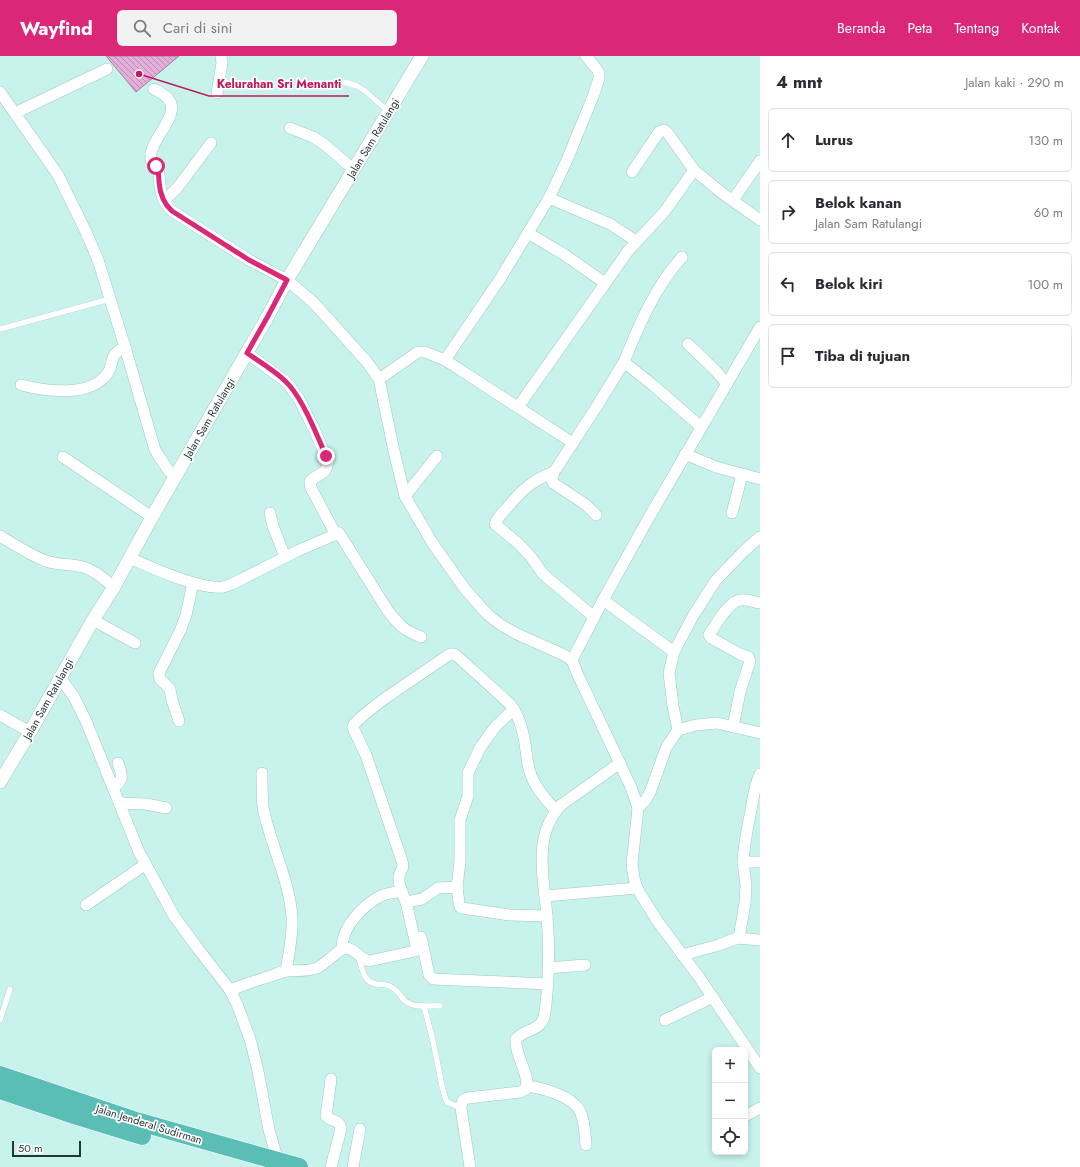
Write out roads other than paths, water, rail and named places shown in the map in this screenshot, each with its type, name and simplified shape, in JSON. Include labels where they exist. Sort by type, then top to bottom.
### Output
[{"type":"highway","name":"Jalan Jenderal Sudirman","points":[[0,1076],[126,1131],[257,1167]]},
{"type":"highway","name":"Jalan Jenderal Sudirman","points":[[0,1090],[79,1110],[136,1121],[299,1167]]},
{"type":"street","points":[[217,93],[222,63],[221,56]]},
{"type":"street","name":"Jalan Sam Ratulangi","points":[[0,782],[93,620],[114,587],[152,517],[247,353],[287,280],[422,56]]},
{"type":"street","points":[[445,360],[500,279],[528,234],[549,198],[567,160],[598,82],[599,73],[586,56]]},
{"type":"street","points":[[15,113],[107,69]]},
{"type":"street","points":[[154,89],[167,97],[171,103],[170,116],[155,143],[151,154],[151,161],[158,169],[160,187],[166,205],[172,211],[249,260],[287,280],[318,308],[367,362],[379,379],[405,496],[432,544],[465,589],[487,614],[501,625],[517,634],[572,660],[631,787],[638,808],[632,864],[637,888],[658,922],[713,997],[760,1068]]},
{"type":"street","points":[[0,92],[58,175],[86,232],[98,260],[155,450],[168,470],[176,477]]},
{"type":"street","points":[[290,128],[313,137],[324,144],[354,170]]},
{"type":"street","points":[[632,172],[660,132],[664,130],[694,170],[760,220]]},
{"type":"street","points":[[164,201],[178,186],[211,143]]},
{"type":"street","points":[[733,200],[760,161]]},
{"type":"street","points":[[518,407],[628,251],[665,211],[694,170]]},
{"type":"street","points":[[549,198],[610,224],[636,241]]},
{"type":"street","points":[[528,234],[565,255],[605,283]]},
{"type":"street","points":[[596,515],[585,504],[553,484],[552,478],[554,472],[624,362],[635,333],[648,308],[671,269],[682,257]]},
{"type":"street","points":[[572,660],[603,600],[685,454],[760,327]]},
{"type":"street","points":[[688,344],[727,384]]},
{"type":"street","points":[[21,385],[62,392],[94,385],[107,374],[115,354],[125,347]]},
{"type":"street","points":[[379,379],[418,352],[425,352],[445,360],[573,443]]},
{"type":"street","points":[[247,353],[290,385],[312,425],[328,464],[325,471],[311,480],[311,488],[336,535]]},
{"type":"street","points":[[624,362],[701,427]]},
{"type":"street","points":[[685,454],[716,467],[760,480]]},
{"type":"street","points":[[405,496],[437,456]]},
{"type":"street","points":[[63,457],[152,517]]},
{"type":"street","points":[[554,472],[542,477],[523,490],[504,511],[495,524],[519,544],[531,557],[543,574],[594,617]]},
{"type":"street","points":[[732,513],[742,475]]},
{"type":"street","points":[[270,513],[274,526],[291,554]]},
{"type":"street","points":[[130,558],[193,583],[222,587],[232,584],[291,554],[339,534],[396,622],[407,631],[421,637]]},
{"type":"street","points":[[0,536],[30,554],[48,562],[83,567],[91,570],[114,587]]},
{"type":"street","points":[[678,730],[669,673],[674,652],[693,616],[716,580],[744,550],[760,537]]},
{"type":"street","points":[[179,721],[170,689],[160,679],[159,673],[182,629],[193,583]]},
{"type":"street","points":[[603,600],[674,652]]},
{"type":"street","points":[[733,726],[740,692],[750,661],[748,657],[711,638],[709,635],[726,610],[736,601],[745,600],[760,604]]},
{"type":"street","points":[[93,620],[135,643]]},
{"type":"street","points":[[548,984],[433,979],[428,975],[399,878],[404,865],[366,755],[353,729],[354,724],[384,699],[452,654],[457,656],[506,699],[514,709],[524,738],[531,778],[556,811]]},
{"type":"street","points":[[60,677],[74,697],[86,721],[139,852],[174,916],[230,990],[237,1004],[250,1039],[278,1161]]},
{"type":"street","points":[[514,709],[495,727],[480,748],[468,773],[468,796],[460,820],[460,860],[457,887],[459,903],[460,907],[462,908],[510,915],[547,916]]},
{"type":"street","points":[[0,715],[30,732]]},
{"type":"street","points":[[638,808],[647,798],[666,748],[678,730],[696,725],[717,723],[760,733]]},
{"type":"street","points":[[113,788],[120,783],[122,778],[118,763]]},
{"type":"street","points":[[470,1167],[460,1108],[462,1101],[465,1098],[520,1092],[524,1090],[527,1086],[527,1082],[517,1048],[516,1039],[523,1033],[537,1026],[543,1020],[548,984],[547,916],[542,848],[545,832],[550,821],[561,805],[620,763]]},
{"type":"street","points":[[262,773],[263,806],[289,896],[292,917],[291,943],[286,971]]},
{"type":"street","points":[[739,938],[745,903],[745,843],[754,824],[756,787],[760,774]]},
{"type":"street","points":[[119,802],[146,804],[166,808]]},
{"type":"street","points":[[744,862],[760,862]]},
{"type":"street","points":[[86,905],[146,864]]},
{"type":"street","points":[[406,902],[422,899],[438,888],[457,887]]},
{"type":"street","points":[[545,896],[637,888]]},
{"type":"street","points":[[342,949],[343,938],[350,924],[365,907],[384,895],[402,891]]},
{"type":"street","points":[[419,926],[420,948]]},
{"type":"street","points":[[682,955],[739,938],[760,940]]},
{"type":"street","points":[[230,990],[286,971],[301,971],[317,968],[342,949],[349,949],[366,960],[371,961],[414,952],[420,948]]},
{"type":"street","points":[[548,968],[585,965]]},
{"type":"street","points":[[665,1020],[713,997]]},
{"type":"street","points":[[331,1079],[326,1116],[339,1123],[341,1129],[331,1167]]},
{"type":"street","points":[[527,1086],[563,1096],[574,1104],[579,1111],[585,1128],[586,1145]]},
{"type":"street","points":[[748,1114],[760,1108]]},
{"type":"street","points":[[353,1167],[360,1130]]},
{"type":"lane","points":[[344,82],[357,86],[365,91],[389,112]]},
{"type":"lane","points":[[0,329],[110,299]]},
{"type":"lane","points":[[359,955],[365,977],[368,981],[394,988],[403,999],[410,1004],[438,1006]]},
{"type":"lane","points":[[0,1020],[10,989]]},
{"type":"lane","points":[[425,1006],[443,1091],[447,1102],[460,1108]]},
{"type":"place","name":"Kelurahan Sri Menanti","points":[[139,74]]}]
